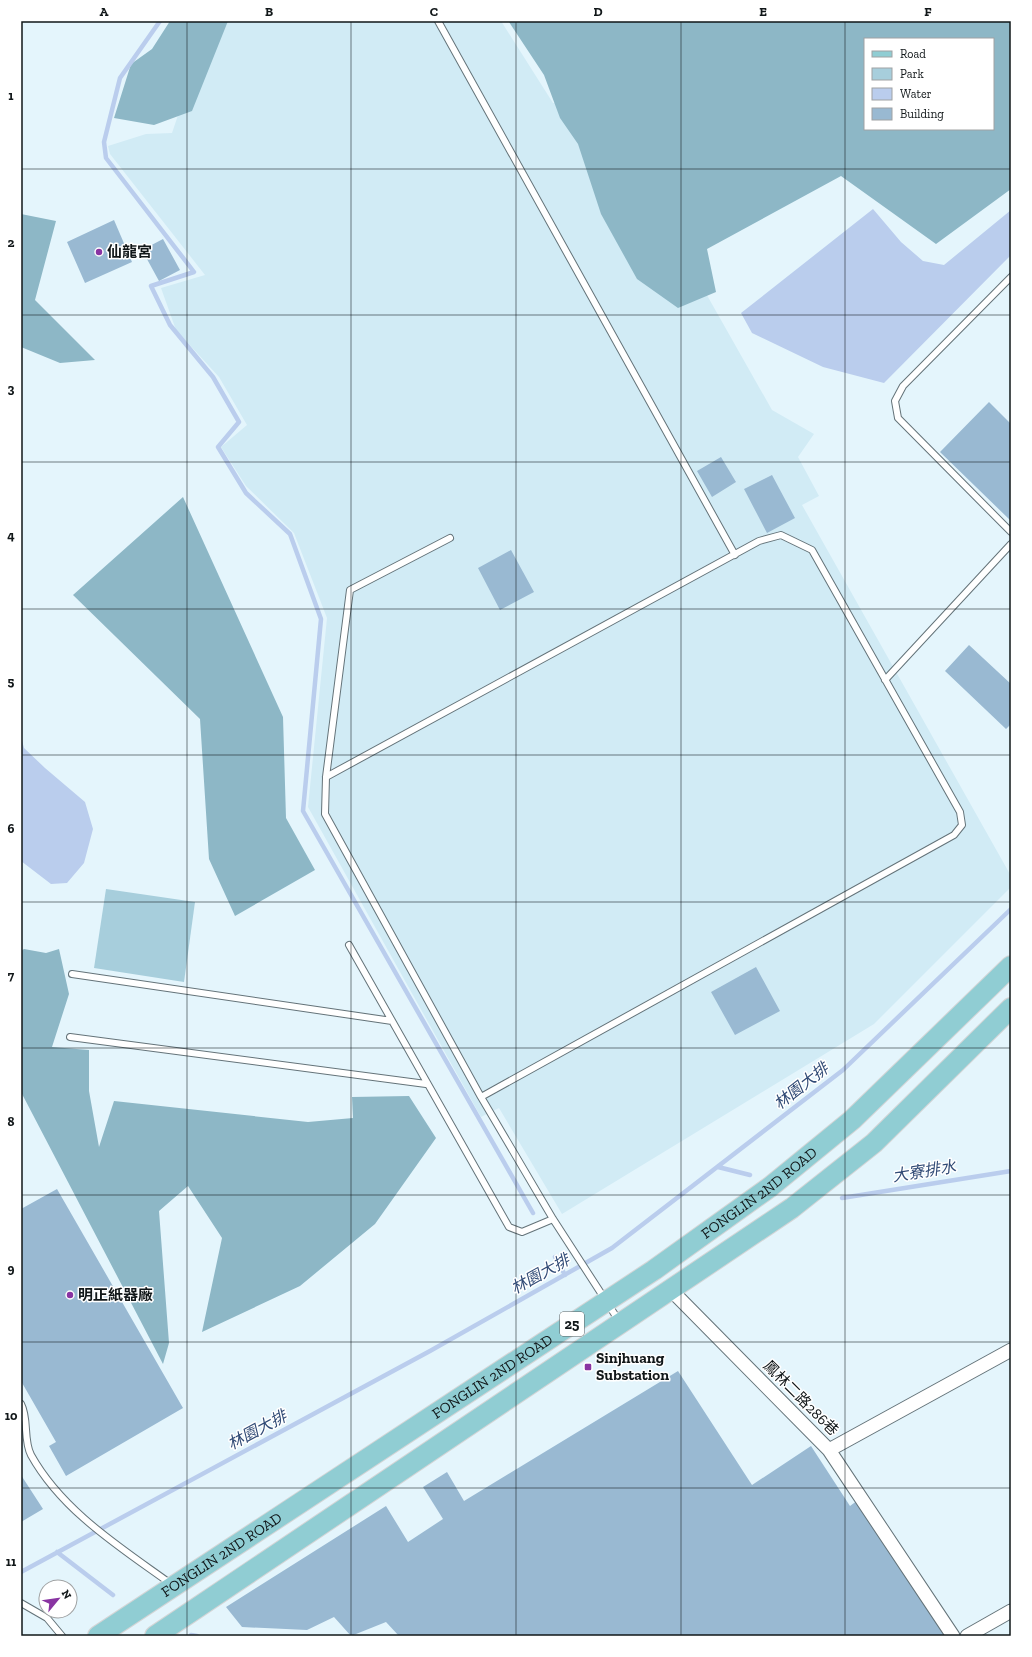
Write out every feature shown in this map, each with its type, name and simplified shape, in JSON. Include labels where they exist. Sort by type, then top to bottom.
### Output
[{"type":"main road","name":"FONGLIN 2ND ROAD","points":[[98,1636],[603,1296],[654,1270],[770,1187],[852,1120],[1011,966]]},
{"type":"main road","name":"FONGLIN 2ND ROAD","points":[[155,1636],[672,1291],[792,1208],[874,1143],[1011,1008]]},
{"type":"street","name":"鳳林二路286巷","points":[[672,1291],[829,1450],[1011,1350]]},
{"type":"street","points":[[829,1450],[953,1636]]},
{"type":"street","points":[[967,1636],[1011,1611]]},
{"type":"lane","points":[[438,21],[735,556]]},
{"type":"lane","points":[[1011,277],[902,386],[895,401],[898,418],[1011,532]]},
{"type":"lane","points":[[326,777],[735,556],[759,541],[781,536],[812,550],[960,812],[962,825],[954,835],[482,1097]]},
{"type":"lane","points":[[450,538],[350,590],[326,777],[325,814],[482,1097],[553,1219],[621,1324]]},
{"type":"lane","points":[[885,680],[1011,544]]},
{"type":"lane","points":[[349,945],[426,1084],[509,1227],[522,1232],[553,1219]]},
{"type":"lane","points":[[72,974],[392,1022]]},
{"type":"lane","points":[[70,1037],[426,1084]]},
{"type":"lane","points":[[21,1404],[30,1453],[58,1494],[103,1534],[174,1586]]},
{"type":"lane","points":[[21,1603],[46,1618],[62,1636]]},
{"type":"shaded area","points":[[170,21],[228,21],[192,111],[154,125],[114,118],[131,64],[152,49]]},
{"type":"shaded area","points":[[212,21],[501,21],[553,103],[570,102],[644,184],[772,410],[814,434],[798,457],[819,496],[802,505],[1011,876],[1011,887],[874,1024],[562,1214],[499,1108],[481,1117],[308,807],[327,618],[294,533],[246,486],[221,447],[247,425],[219,377],[176,330],[161,288],[205,275],[110,154],[108,146],[146,134],[172,133],[208,26]]},
{"type":"shaded area","points":[[1011,21],[1011,189],[936,244],[841,176],[707,249],[716,292],[678,308],[637,279],[601,214],[578,144],[560,118],[544,75],[509,22]]},
{"type":"shaded area","points":[[21,214],[56,221],[35,300],[95,360],[60,363],[21,347]]},
{"type":"shaded area","points":[[183,497],[283,717],[286,818],[315,870],[235,916],[209,859],[200,719],[73,595]]},
{"type":"shaded area","points":[[24,949],[46,953],[59,949],[69,994],[52,1047],[89,1050],[89,1091],[99,1147],[114,1101],[308,1122],[353,1118],[352,1097],[409,1096],[436,1138],[375,1224],[300,1286],[202,1332],[222,1238],[188,1186],[159,1211],[169,1343],[163,1364],[21,1092],[21,951]]},
{"type":"green space","points":[[106,889],[195,902],[184,982],[94,968]]},
{"type":"water","points":[[873,209],[901,242],[923,261],[944,265],[1011,210],[1011,255],[884,383],[823,367],[752,333],[741,313]]},
{"type":"water","points":[[21,737],[24,748],[85,802],[93,829],[84,863],[67,883],[51,884],[21,861]]},
{"type":"building","name":"仙龍宮","points":[[114,220],[132,262],[85,283],[67,242]]},
{"type":"building","points":[[163,239],[180,270],[159,281],[142,250]]},
{"type":"building","points":[[989,402],[1011,424],[1011,521],[940,452]]},
{"type":"building","points":[[721,457],[736,482],[712,497],[697,471]]},
{"type":"building","points":[[772,475],[795,518],[767,533],[744,489]]},
{"type":"building","points":[[511,550],[534,592],[500,610],[478,568]]},
{"type":"building","points":[[969,645],[1011,684],[1011,724],[1006,729],[945,671]]},
{"type":"building","points":[[756,967],[780,1011],[735,1035],[711,992]]},
{"type":"building","name":"明正紙器廠","points":[[57,1189],[183,1408],[66,1476],[49,1446],[56,1442],[21,1381],[21,1209]]},
{"type":"building","points":[[678,1371],[752,1485],[811,1446],[850,1506],[862,1497],[945,1636],[399,1636],[386,1622],[351,1636],[334,1617],[307,1630],[242,1627],[226,1607],[386,1506],[408,1542],[443,1519],[423,1487],[447,1472],[464,1501]]},
{"type":"building","points":[[21,1475],[43,1509],[21,1522]]},
{"type":"waterway","points":[[160,21],[120,78],[104,142],[106,158],[194,272],[151,286],[170,325],[213,377],[239,422],[218,447],[246,493],[290,534],[321,619],[303,811],[533,1213]]},
{"type":"waterway","name":"林園大排","points":[[21,1572],[430,1351],[612,1248],[843,1070],[1011,909]]},
{"type":"waterway","points":[[718,1167],[750,1175]]},
{"type":"waterway","name":"大寮排水","points":[[842,1198],[1011,1171]]},
{"type":"waterway","points":[[555,1257],[565,1275]]},
{"type":"waterway","points":[[57,1552],[113,1595]]},
{"type":"waterway","points":[[191,1635],[197,1636]]},
{"type":"place","name":"仙龍宮","points":[[99,252]]},
{"type":"place","name":"明正紙器廠","points":[[70,1295]]},
{"type":"place","name":"Sinjhuang Substation","points":[[588,1367]]}]
